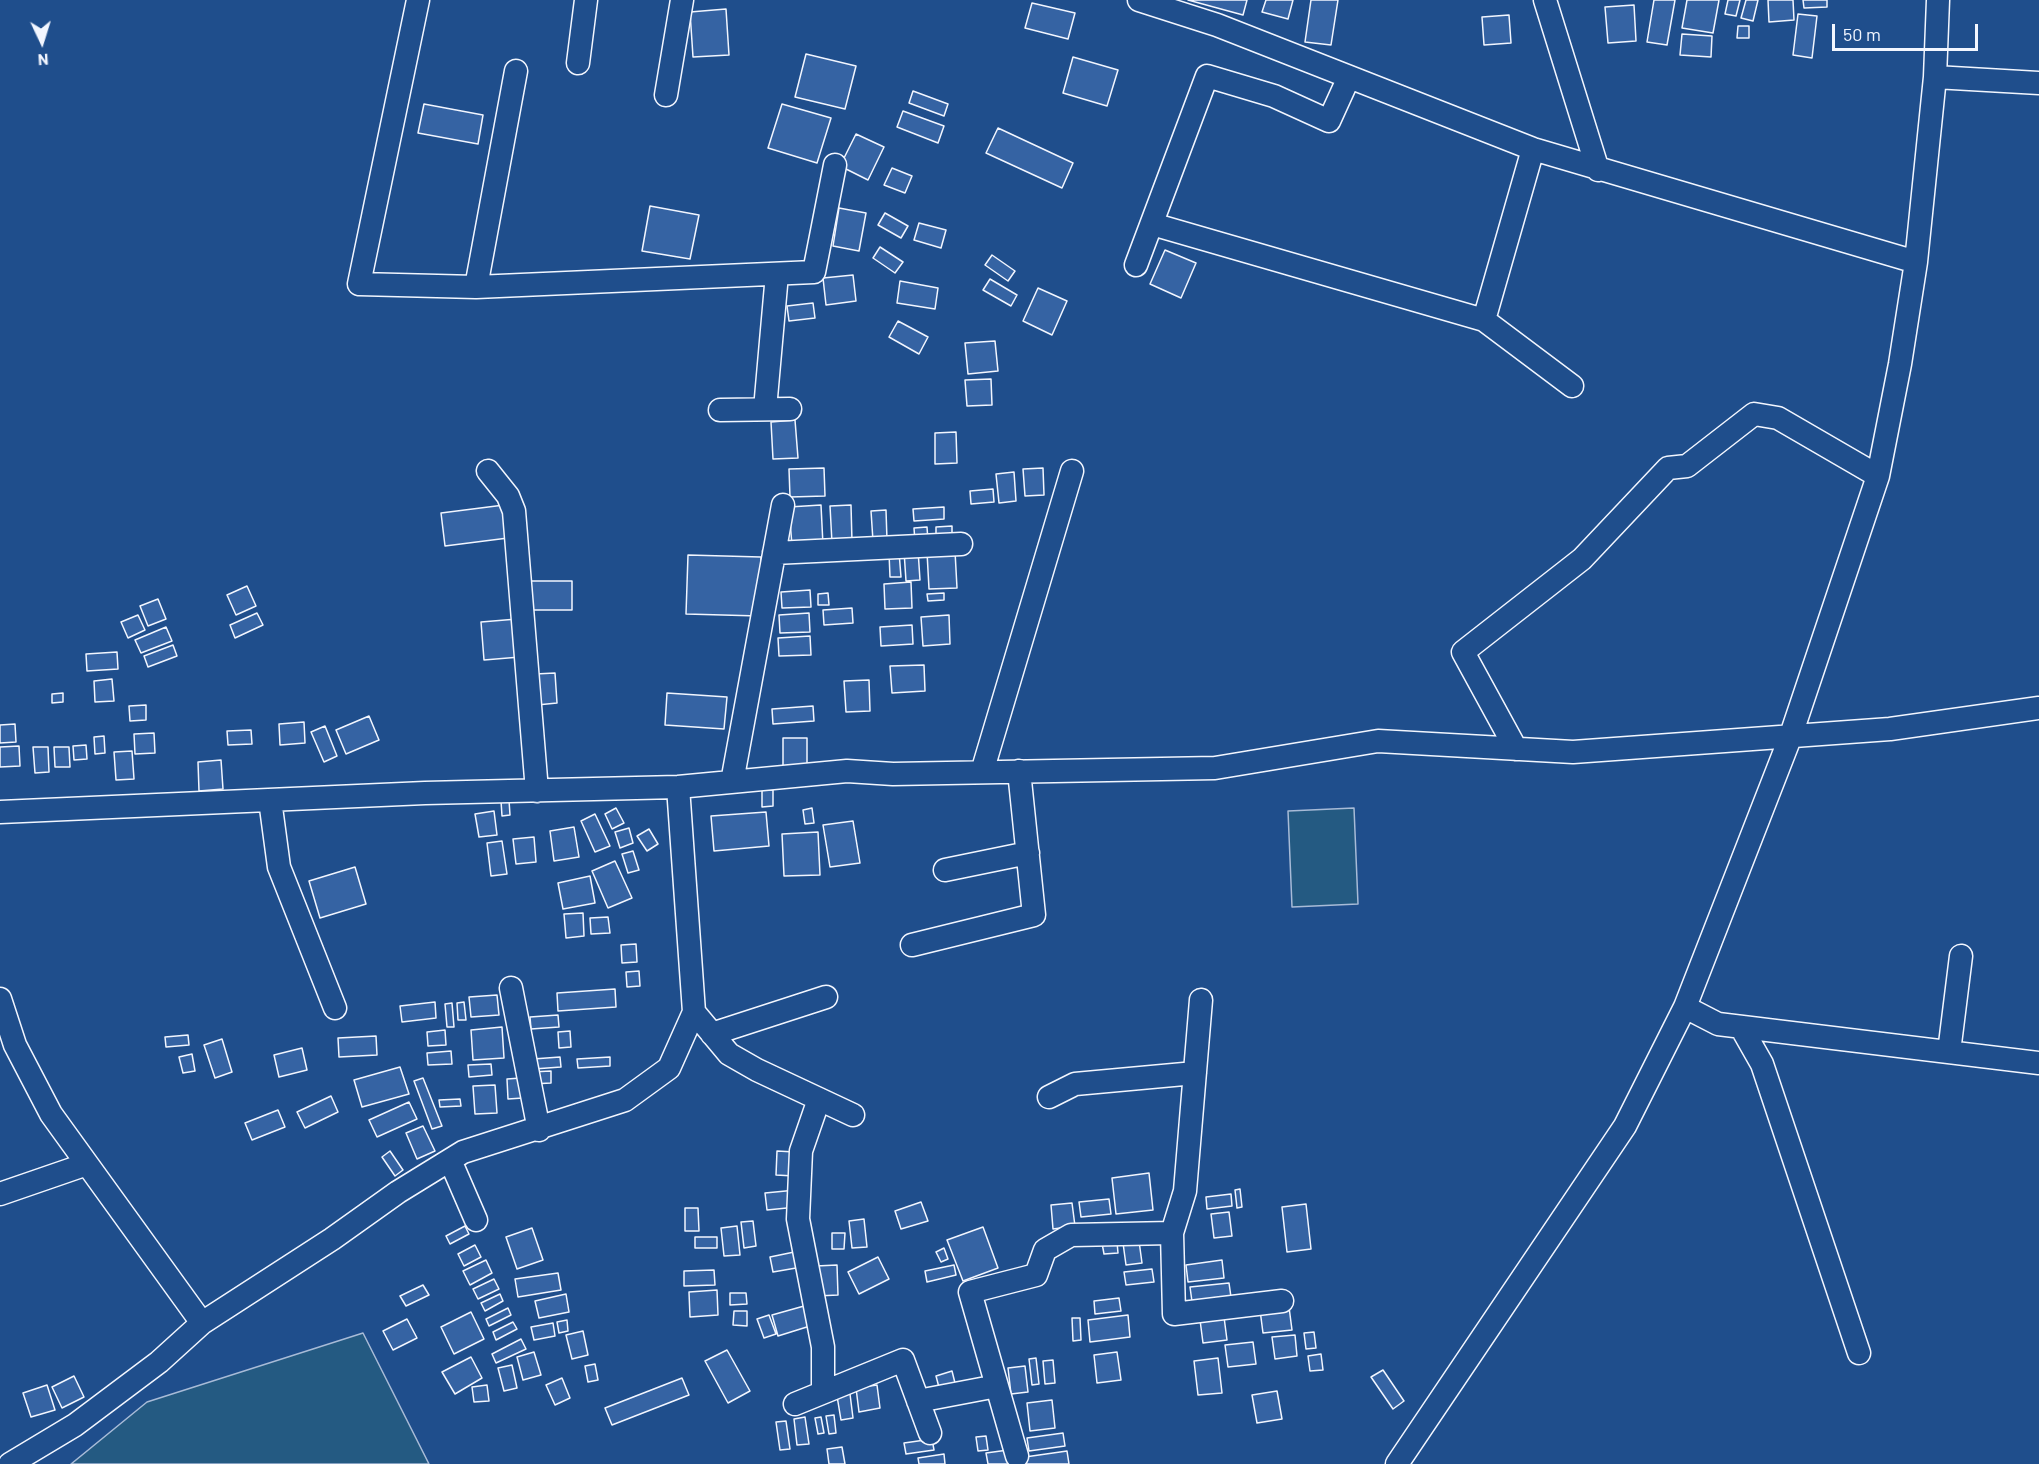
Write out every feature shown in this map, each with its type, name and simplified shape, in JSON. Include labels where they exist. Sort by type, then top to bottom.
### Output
[{"type":"street","points":[[418,0],[359,284],[476,287],[814,272],[834,165]]},
{"type":"street","points":[[578,63],[586,0]]},
{"type":"street","points":[[666,95],[682,0]]},
{"type":"street","points":[[1139,0],[1217,25],[1533,149],[1916,262]]},
{"type":"street","points":[[1545,0],[1598,170]]},
{"type":"street","points":[[1397,1464],[1625,1126],[1685,1007],[1790,738],[1878,476],[1900,364],[1916,262],[1935,77],[1938,0]]},
{"type":"street","points":[[476,287],[516,71]]},
{"type":"street","points":[[1136,265],[1207,76],[1274,96],[1329,121],[1348,77]]},
{"type":"street","points":[[1935,77],[2039,83]]},
{"type":"street","points":[[1484,320],[1533,149]]},
{"type":"street","points":[[1152,224],[1484,320],[1572,386]]},
{"type":"street","points":[[765,409],[777,274]]},
{"type":"street","points":[[720,410],[790,409]]},
{"type":"street","points":[[1516,749],[1463,652],[1581,559],[1668,468],[1687,466],[1754,414],[1778,418],[1878,476]]},
{"type":"street","points":[[488,471],[508,496],[514,511],[537,791]]},
{"type":"street","points":[[982,772],[1072,471]]},
{"type":"street","points":[[732,782],[783,505]]},
{"type":"street","points":[[774,554],[961,544]]},
{"type":"street","points":[[0,812],[270,800],[678,787],[847,771],[893,774],[1215,768],[1378,741],[1573,752],[1890,729],[2039,708]]},
{"type":"street","points":[[912,945],[1034,915],[1020,771]]},
{"type":"street","points":[[10,1464],[75,1425],[159,1362],[202,1323],[332,1239],[398,1192],[463,1152],[539,1130],[625,1100],[669,1068],[694,1012],[678,787]]},
{"type":"street","points":[[270,800],[279,867],[335,1008]]},
{"type":"street","points":[[945,870],[1028,853]]},
{"type":"street","points":[[1949,1052],[1961,956]]},
{"type":"street","points":[[511,988],[539,1130]]},
{"type":"street","points":[[712,1034],[826,997]]},
{"type":"street","points":[[0,999],[15,1045],[51,1114],[202,1323]]},
{"type":"street","points":[[1201,1000],[1185,1191],[1172,1233],[1174,1314],[1282,1301]]},
{"type":"street","points":[[1685,1007],[1718,1024],[2039,1063]]},
{"type":"street","points":[[694,1012],[729,1054],[757,1070],[853,1115]]},
{"type":"street","points":[[1741,1027],[1762,1064],[1859,1353]]},
{"type":"street","points":[[1049,1097],[1075,1084],[1195,1073]]},
{"type":"street","points":[[819,1099],[801,1151],[798,1219],[823,1347],[823,1392]]},
{"type":"street","points":[[450,1160],[476,1220]]},
{"type":"street","points":[[0,1194],[87,1164]]},
{"type":"street","points":[[1017,1456],[970,1292],[1036,1275],[1046,1250],[1071,1235],[1172,1233]]},
{"type":"street","points":[[795,1404],[903,1360],[930,1433]]},
{"type":"street","points":[[918,1401],[997,1386]]},
{"type":"shaded area","points":[[1354,808],[1358,904],[1292,907],[1288,811]]},
{"type":"shaded area","points":[[363,1333],[429,1464],[71,1464],[147,1402]]},
{"type":"building","points":[[1188,0],[1247,0],[1243,15]]},
{"type":"building","points":[[1266,0],[1293,0],[1288,19],[1262,12]]},
{"type":"building","points":[[1311,0],[1338,0],[1331,45],[1305,42]]},
{"type":"building","points":[[1654,0],[1675,0],[1667,45],[1647,42]]},
{"type":"building","points":[[1687,0],[1719,0],[1713,33],[1682,28]]},
{"type":"building","points":[[1728,0],[1740,0],[1736,16],[1725,14]]},
{"type":"building","points":[[1746,0],[1758,0],[1753,21],[1741,18]]},
{"type":"building","points":[[1768,0],[1793,0],[1794,20],[1769,22]]},
{"type":"building","points":[[1803,0],[1827,0],[1827,7],[1804,8]]},
{"type":"building","points":[[1032,3],[1075,13],[1068,39],[1025,28]]},
{"type":"building","points":[[1634,5],[1636,41],[1608,43],[1605,7]]},
{"type":"building","points":[[726,9],[729,55],[693,57],[690,12]]},
{"type":"building","points":[[1798,14],[1817,16],[1812,58],[1793,55]]},
{"type":"building","points":[[1509,15],[1511,43],[1484,45],[1482,17]]},
{"type":"building","points":[[1738,26],[1749,26],[1749,38],[1737,38]]},
{"type":"building","points":[[1682,34],[1712,36],[1711,57],[1680,55]]},
{"type":"building","points":[[806,54],[856,66],[845,109],[795,97]]},
{"type":"building","points":[[1073,57],[1118,70],[1107,106],[1063,93]]},
{"type":"building","points":[[913,91],[948,104],[944,116],[909,103]]},
{"type":"building","points":[[424,104],[483,115],[478,144],[418,133]]},
{"type":"building","points":[[782,104],[831,118],[817,163],[768,148]]},
{"type":"building","points":[[903,111],[944,126],[938,143],[897,127]]},
{"type":"building","points":[[998,128],[1073,163],[1062,188],[986,153]]},
{"type":"building","points":[[856,134],[884,147],[868,180],[840,166]]},
{"type":"building","points":[[892,168],[912,176],[905,193],[884,185]]},
{"type":"building","points":[[650,206],[699,215],[690,259],[642,251]]},
{"type":"building","points":[[839,208],[866,213],[859,251],[833,246]]},
{"type":"building","points":[[885,213],[908,226],[901,238],[878,225]]},
{"type":"building","points":[[919,223],[946,230],[941,248],[914,240]]},
{"type":"building","points":[[880,247],[903,262],[895,273],[873,258]]},
{"type":"building","points":[[1165,250],[1196,263],[1181,298],[1150,284]]},
{"type":"building","points":[[992,255],[1015,271],[1008,281],[985,265]]},
{"type":"building","points":[[853,275],[856,301],[826,305],[823,278]]},
{"type":"building","points":[[990,279],[1017,295],[1011,306],[983,290]]},
{"type":"building","points":[[900,281],[938,288],[935,309],[897,303]]},
{"type":"building","points":[[1038,288],[1067,301],[1052,335],[1023,321]]},
{"type":"building","points":[[813,303],[815,318],[789,321],[787,306]]},
{"type":"building","points":[[898,321],[928,337],[919,354],[889,337]]},
{"type":"building","points":[[995,341],[998,371],[968,374],[965,343]]},
{"type":"building","points":[[991,379],[992,405],[967,406],[965,380]]},
{"type":"building","points":[[795,420],[798,458],[773,459],[771,422]]},
{"type":"building","points":[[956,432],[957,463],[935,464],[935,433]]},
{"type":"building","points":[[824,468],[825,496],[790,497],[789,469]]},
{"type":"building","points":[[1043,468],[1044,495],[1025,496],[1023,469]]},
{"type":"building","points":[[1014,472],[1016,501],[999,503],[996,474]]},
{"type":"building","points":[[993,489],[994,502],[971,504],[970,491]]},
{"type":"building","points":[[504,505],[508,538],[445,546],[441,513]]},
{"type":"building","points":[[821,505],[823,545],[792,546],[789,507]]},
{"type":"building","points":[[851,505],[852,542],[832,543],[830,506]]},
{"type":"building","points":[[944,507],[944,519],[914,521],[913,509]]},
{"type":"building","points":[[886,510],[887,540],[873,541],[871,511]]},
{"type":"building","points":[[952,526],[952,537],[936,539],[936,527]]},
{"type":"building","points":[[927,527],[928,541],[915,542],[914,528]]},
{"type":"building","points":[[918,550],[920,580],[906,581],[904,551]]},
{"type":"building","points":[[955,551],[957,588],[929,589],[927,552]]},
{"type":"building","points":[[899,552],[901,577],[890,577],[889,553]]},
{"type":"building","points":[[688,555],[761,557],[759,616],[686,614]]},
{"type":"building","points":[[528,581],[572,581],[572,610],[528,610]]},
{"type":"building","points":[[911,582],[912,608],[885,609],[884,584]]},
{"type":"building","points":[[247,586],[256,606],[236,615],[227,595]]},
{"type":"building","points":[[810,590],[811,607],[782,608],[781,592]]},
{"type":"building","points":[[828,593],[829,605],[818,605],[818,594]]},
{"type":"building","points":[[944,593],[944,600],[928,601],[927,594]]},
{"type":"building","points":[[158,599],[166,619],[148,626],[140,606]]},
{"type":"building","points":[[852,608],[853,623],[824,625],[823,610]]},
{"type":"building","points":[[257,613],[263,625],[235,638],[230,625]]},
{"type":"building","points":[[809,613],[810,632],[780,633],[779,615]]},
{"type":"building","points":[[138,615],[145,630],[128,638],[121,622]]},
{"type":"building","points":[[949,615],[950,644],[923,646],[921,617]]},
{"type":"building","points":[[517,619],[520,657],[484,660],[481,622]]},
{"type":"building","points":[[912,625],[913,644],[881,646],[880,627]]},
{"type":"building","points":[[166,627],[172,641],[141,653],[135,640]]},
{"type":"building","points":[[810,636],[811,655],[779,656],[778,638]]},
{"type":"building","points":[[173,645],[177,656],[148,667],[144,656]]},
{"type":"building","points":[[117,652],[118,669],[87,671],[86,654]]},
{"type":"building","points":[[924,665],[925,691],[892,693],[890,666]]},
{"type":"building","points":[[555,673],[557,703],[537,705],[535,674]]},
{"type":"building","points":[[112,679],[114,701],[95,702],[94,681]]},
{"type":"building","points":[[869,680],[870,711],[846,712],[844,681]]},
{"type":"building","points":[[63,693],[63,702],[52,703],[52,694]]},
{"type":"building","points":[[667,693],[727,697],[724,729],[665,725]]},
{"type":"building","points":[[146,705],[146,720],[130,721],[129,706]]},
{"type":"building","points":[[813,706],[814,721],[773,724],[772,709]]},
{"type":"building","points":[[369,716],[379,740],[346,754],[336,730]]},
{"type":"building","points":[[304,722],[305,743],[280,745],[279,724]]},
{"type":"building","points":[[15,724],[16,742],[0,743],[0,725]]},
{"type":"building","points":[[325,726],[337,756],[324,762],[311,732]]},
{"type":"building","points":[[251,730],[252,744],[228,745],[227,731]]},
{"type":"building","points":[[154,733],[155,753],[135,754],[134,734]]},
{"type":"building","points":[[104,736],[105,753],[95,754],[94,737]]},
{"type":"building","points":[[783,738],[807,738],[807,767],[783,767]]},
{"type":"building","points":[[86,745],[87,759],[74,760],[73,746]]},
{"type":"building","points":[[19,746],[20,766],[0,767],[0,747]]},
{"type":"building","points":[[33,747],[48,747],[49,772],[35,773]]},
{"type":"building","points":[[54,747],[69,747],[70,767],[55,767]]},
{"type":"building","points":[[132,751],[134,779],[116,780],[114,752]]},
{"type":"building","points":[[221,760],[223,789],[199,791],[198,762]]},
{"type":"building","points":[[762,790],[773,790],[773,806],[762,807]]},
{"type":"building","points":[[509,800],[510,815],[502,816],[501,801]]},
{"type":"building","points":[[616,808],[624,823],[612,829],[605,814]]},
{"type":"building","points":[[812,808],[814,823],[805,824],[803,810]]},
{"type":"building","points":[[494,811],[497,835],[479,837],[475,814]]},
{"type":"building","points":[[766,812],[769,846],[714,851],[711,816]]},
{"type":"building","points":[[595,814],[610,846],[595,852],[581,821]]},
{"type":"building","points":[[853,821],[860,863],[830,867],[823,825]]},
{"type":"building","points":[[574,827],[579,857],[554,861],[550,831]]},
{"type":"building","points":[[629,828],[633,843],[620,848],[615,832]]},
{"type":"building","points":[[649,829],[658,844],[647,851],[637,836]]},
{"type":"building","points":[[818,832],[820,875],[784,876],[782,834]]},
{"type":"building","points":[[534,837],[536,862],[516,864],[513,839]]},
{"type":"building","points":[[502,841],[507,874],[491,876],[487,843]]},
{"type":"building","points":[[633,851],[639,870],[628,873],[622,854]]},
{"type":"building","points":[[615,861],[632,898],[608,908],[592,871]]},
{"type":"building","points":[[355,867],[366,904],[320,918],[309,881]]},
{"type":"building","points":[[590,876],[595,903],[563,909],[558,883]]},
{"type":"building","points":[[583,913],[584,936],[566,938],[564,914]]},
{"type":"building","points":[[608,917],[610,933],[591,934],[590,918]]},
{"type":"building","points":[[636,944],[637,962],[622,963],[621,945]]},
{"type":"building","points":[[639,971],[640,986],[627,987],[626,972]]},
{"type":"building","points":[[615,989],[616,1007],[558,1011],[557,993]]},
{"type":"building","points":[[497,995],[499,1015],[471,1017],[469,997]]},
{"type":"building","points":[[435,1002],[436,1018],[402,1022],[400,1006]]},
{"type":"building","points":[[464,1002],[466,1020],[458,1020],[457,1003]]},
{"type":"building","points":[[452,1003],[454,1027],[447,1027],[445,1004]]},
{"type":"building","points":[[558,1015],[559,1027],[531,1029],[530,1017]]},
{"type":"building","points":[[502,1027],[504,1058],[473,1060],[471,1030]]},
{"type":"building","points":[[445,1030],[446,1045],[428,1046],[427,1032]]},
{"type":"building","points":[[570,1031],[571,1047],[559,1048],[558,1032]]},
{"type":"building","points":[[188,1035],[189,1045],[166,1047],[165,1037]]},
{"type":"building","points":[[376,1036],[377,1055],[339,1057],[338,1038]]},
{"type":"building","points":[[222,1039],[232,1072],[215,1078],[204,1045]]},
{"type":"building","points":[[302,1048],[307,1070],[279,1077],[274,1055]]},
{"type":"building","points":[[451,1051],[452,1064],[428,1065],[427,1053]]},
{"type":"building","points":[[192,1054],[195,1071],[183,1073],[179,1057]]},
{"type":"building","points":[[560,1057],[561,1067],[534,1069],[533,1059]]},
{"type":"building","points":[[610,1057],[610,1066],[578,1068],[577,1059]]},
{"type":"building","points":[[491,1064],[492,1075],[469,1077],[468,1065]]},
{"type":"building","points":[[400,1067],[409,1094],[362,1107],[354,1080]]},
{"type":"building","points":[[551,1071],[551,1083],[532,1084],[531,1072]]},
{"type":"building","points":[[423,1078],[442,1126],[432,1129],[414,1081]]},
{"type":"building","points":[[521,1078],[523,1098],[508,1099],[507,1079]]},
{"type":"building","points":[[495,1085],[497,1113],[475,1114],[473,1086]]},
{"type":"building","points":[[331,1096],[338,1112],[305,1128],[297,1112]]},
{"type":"building","points":[[460,1099],[461,1106],[440,1107],[439,1100]]},
{"type":"building","points":[[409,1102],[417,1119],[377,1137],[369,1120]]},
{"type":"building","points":[[278,1110],[285,1127],[252,1140],[245,1123]]},
{"type":"building","points":[[423,1126],[435,1151],[417,1159],[406,1133]]},
{"type":"building","points":[[390,1151],[403,1170],[395,1176],[382,1157]]},
{"type":"building","points":[[777,1151],[795,1152],[794,1176],[776,1175]]},
{"type":"building","points":[[1149,1173],[1153,1210],[1116,1214],[1112,1178]]},
{"type":"building","points":[[1240,1189],[1242,1207],[1237,1208],[1235,1190]]},
{"type":"building","points":[[796,1190],[797,1207],[767,1210],[765,1193]]},
{"type":"building","points":[[1231,1194],[1232,1206],[1207,1209],[1206,1197]]},
{"type":"building","points":[[1109,1199],[1111,1214],[1081,1217],[1079,1202]]},
{"type":"building","points":[[921,1202],[928,1221],[901,1229],[895,1211]]},
{"type":"building","points":[[1072,1203],[1075,1226],[1053,1229],[1051,1205]]},
{"type":"building","points":[[1306,1204],[1311,1249],[1287,1252],[1282,1207]]},
{"type":"building","points":[[685,1208],[698,1208],[699,1231],[685,1231]]},
{"type":"building","points":[[1229,1212],[1232,1236],[1214,1238],[1211,1214]]},
{"type":"building","points":[[864,1219],[867,1247],[852,1248],[849,1221]]},
{"type":"building","points":[[753,1221],[756,1246],[744,1248],[741,1222]]},
{"type":"building","points":[[465,1226],[469,1234],[450,1244],[446,1236]]},
{"type":"building","points":[[737,1226],[740,1255],[724,1256],[721,1228]]},
{"type":"building","points":[[983,1227],[998,1268],[963,1281],[947,1240]]},
{"type":"building","points":[[532,1228],[543,1260],[517,1269],[506,1237]]},
{"type":"building","points":[[832,1233],[845,1233],[844,1249],[832,1249]]},
{"type":"building","points":[[695,1237],[717,1237],[717,1248],[695,1248]]},
{"type":"building","points":[[1139,1241],[1142,1263],[1126,1265],[1123,1243]]},
{"type":"building","points":[[1117,1242],[1118,1253],[1104,1254],[1102,1243]]},
{"type":"building","points":[[475,1245],[481,1257],[464,1266],[458,1254]]},
{"type":"building","points":[[944,1248],[948,1259],[941,1262],[936,1252]]},
{"type":"building","points":[[799,1251],[802,1267],[773,1272],[770,1257]]},
{"type":"building","points":[[878,1257],[889,1279],[859,1294],[848,1272]]},
{"type":"building","points":[[486,1260],[492,1273],[470,1285],[463,1271]]},
{"type":"building","points":[[1222,1260],[1224,1278],[1188,1282],[1186,1265]]},
{"type":"building","points":[[837,1265],[838,1295],[817,1296],[816,1266]]},
{"type":"building","points":[[954,1265],[956,1275],[927,1282],[925,1271]]},
{"type":"building","points":[[1152,1269],[1154,1282],[1126,1285],[1124,1272]]},
{"type":"building","points":[[714,1270],[715,1285],[684,1286],[684,1271]]},
{"type":"building","points":[[558,1273],[561,1290],[518,1297],[515,1279]]},
{"type":"building","points":[[494,1279],[499,1289],[478,1299],[473,1289]]},
{"type":"building","points":[[1229,1283],[1232,1304],[1193,1309],[1190,1287]]},
{"type":"building","points":[[423,1285],[429,1295],[406,1306],[400,1296]]},
{"type":"building","points":[[717,1290],[718,1315],[690,1317],[689,1292]]},
{"type":"building","points":[[730,1293],[746,1293],[747,1304],[730,1305]]},
{"type":"building","points":[[500,1294],[503,1301],[485,1311],[481,1303]]},
{"type":"building","points":[[566,1294],[569,1312],[539,1318],[535,1301]]},
{"type":"building","points":[[1119,1298],[1121,1311],[1095,1314],[1094,1301]]},
{"type":"building","points":[[804,1306],[810,1326],[778,1336],[772,1315]]},
{"type":"building","points":[[1289,1307],[1292,1330],[1263,1333],[1260,1310]]},
{"type":"building","points":[[508,1308],[511,1315],[489,1326],[486,1319]]},
{"type":"building","points":[[734,1311],[747,1311],[747,1326],[733,1325]]},
{"type":"building","points":[[471,1312],[484,1339],[454,1354],[441,1327]]},
{"type":"building","points":[[769,1315],[776,1334],[764,1338],[757,1319]]},
{"type":"building","points":[[1128,1315],[1130,1337],[1090,1342],[1088,1320]]},
{"type":"building","points":[[1224,1317],[1227,1340],[1203,1343],[1200,1320]]},
{"type":"building","points":[[1072,1318],[1080,1318],[1081,1340],[1073,1341]]},
{"type":"building","points":[[407,1319],[417,1338],[393,1350],[383,1331]]},
{"type":"building","points":[[567,1320],[568,1331],[559,1333],[557,1322]]},
{"type":"building","points":[[513,1322],[517,1329],[496,1340],[493,1332]]},
{"type":"building","points":[[553,1323],[555,1336],[534,1340],[531,1327]]},
{"type":"building","points":[[583,1331],[588,1355],[572,1359],[566,1335]]},
{"type":"building","points":[[1314,1332],[1316,1348],[1306,1349],[1304,1333]]},
{"type":"building","points":[[1295,1335],[1297,1356],[1275,1359],[1272,1337]]},
{"type":"building","points":[[521,1339],[526,1349],[496,1363],[492,1354]]},
{"type":"building","points":[[1253,1342],[1256,1364],[1228,1367],[1225,1345]]},
{"type":"building","points":[[727,1350],[750,1391],[728,1403],[705,1361]]},
{"type":"building","points":[[534,1352],[541,1375],[523,1380],[517,1357]]},
{"type":"building","points":[[1117,1352],[1121,1380],[1097,1383],[1094,1355]]},
{"type":"building","points":[[1321,1354],[1323,1370],[1310,1371],[1308,1356]]},
{"type":"building","points":[[471,1357],[482,1378],[455,1394],[442,1372]]},
{"type":"building","points":[[1036,1358],[1039,1384],[1032,1385],[1029,1359]]},
{"type":"building","points":[[1218,1358],[1222,1393],[1198,1395],[1194,1361]]},
{"type":"building","points":[[1053,1360],[1055,1383],[1045,1384],[1043,1361]]},
{"type":"building","points":[[595,1364],[598,1380],[588,1382],[585,1366]]},
{"type":"building","points":[[512,1365],[517,1388],[504,1391],[498,1368]]},
{"type":"building","points":[[1025,1366],[1028,1392],[1011,1394],[1008,1368]]},
{"type":"building","points":[[1383,1370],[1404,1401],[1393,1409],[1371,1377]]},
{"type":"building","points":[[952,1371],[957,1391],[941,1395],[936,1376]]},
{"type":"building","points":[[74,1376],[84,1397],[62,1408],[52,1387]]},
{"type":"building","points":[[562,1378],[570,1398],[555,1405],[546,1385]]},
{"type":"building","points":[[682,1378],[689,1395],[612,1425],[605,1408]]},
{"type":"building","points":[[47,1385],[55,1410],[31,1417],[23,1393]]},
{"type":"building","points":[[487,1385],[489,1401],[474,1402],[472,1387]]},
{"type":"building","points":[[877,1385],[880,1408],[859,1412],[856,1388]]},
{"type":"building","points":[[1277,1391],[1282,1419],[1257,1423],[1252,1395]]},
{"type":"building","points":[[850,1394],[853,1418],[841,1420],[837,1396]]},
{"type":"building","points":[[1052,1400],[1055,1428],[1030,1431],[1027,1403]]},
{"type":"building","points":[[834,1415],[836,1433],[829,1434],[826,1416]]},
{"type":"building","points":[[805,1417],[809,1444],[797,1445],[794,1419]]},
{"type":"building","points":[[821,1417],[824,1433],[818,1434],[815,1418]]},
{"type":"building","points":[[786,1421],[790,1449],[780,1450],[776,1422]]},
{"type":"building","points":[[1063,1433],[1065,1446],[1029,1451],[1027,1438]]},
{"type":"building","points":[[986,1436],[988,1450],[978,1451],[976,1437]]},
{"type":"building","points":[[932,1439],[934,1450],[906,1454],[904,1443]]},
{"type":"building","points":[[842,1447],[845,1464],[829,1464],[827,1449]]},
{"type":"building","points":[[1008,1450],[1010,1464],[988,1464],[986,1453]]},
{"type":"building","points":[[1067,1451],[1069,1464],[1026,1464],[1025,1457]]},
{"type":"building","points":[[944,1454],[945,1464],[919,1464],[918,1458]]}]
